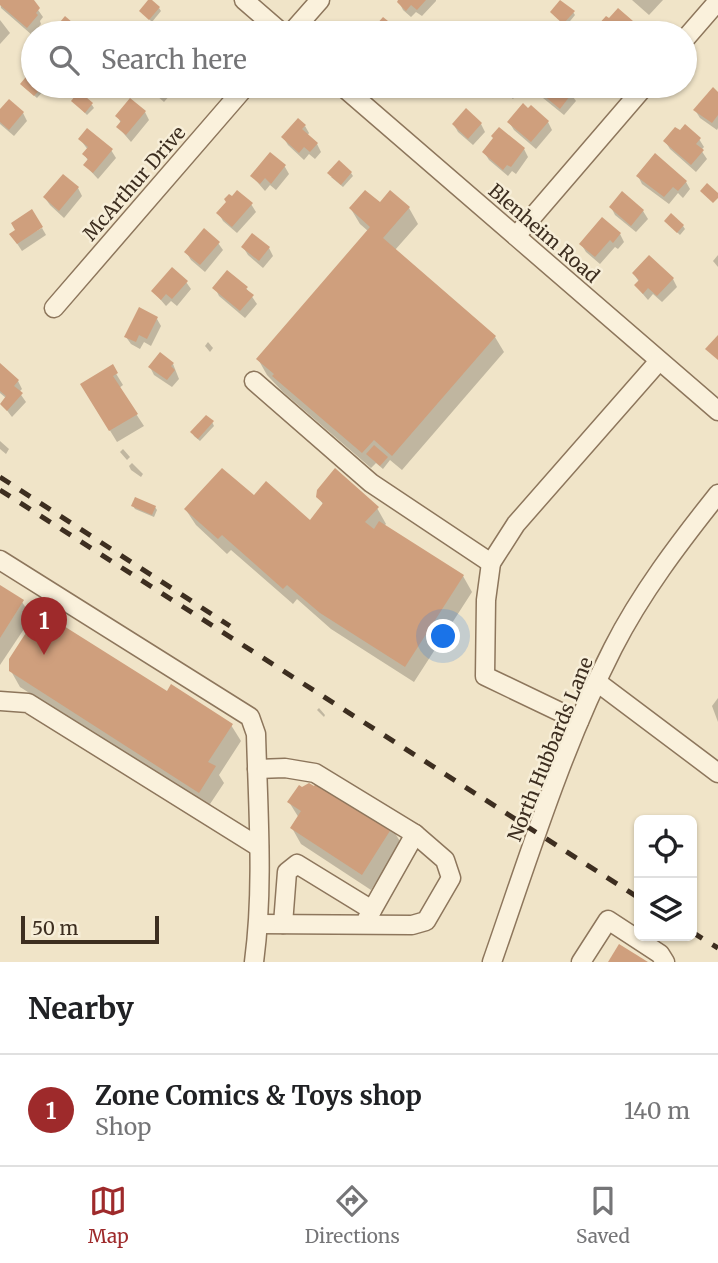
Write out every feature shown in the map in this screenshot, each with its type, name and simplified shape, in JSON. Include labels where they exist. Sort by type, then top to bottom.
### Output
[{"type":"street","points":[[244,0],[268,21]]},
{"type":"street","points":[[302,21],[320,0]]},
{"type":"street","points":[[697,26],[718,1]]},
{"type":"street","name":"McArthur Drive","points":[[54,308],[236,98]]},
{"type":"street","name":"Blenheim Road","points":[[356,98],[718,411]]},
{"type":"street","points":[[516,236],[635,98]]},
{"type":"street","points":[[579,721],[485,676],[486,600],[491,563],[516,524],[660,361]]},
{"type":"street","points":[[254,381],[371,482],[491,563]]},
{"type":"street","name":"North Hubbards Lane","points":[[492,962],[579,721],[597,682],[646,590],[718,494]]},
{"type":"street","points":[[0,560],[250,717],[257,734],[259,847],[259,923],[254,962]]},
{"type":"street","points":[[597,682],[718,773]]},
{"type":"street","points":[[0,701],[28,703],[259,847]]},
{"type":"street","points":[[257,769],[285,768],[315,772],[415,834],[445,860],[451,878],[426,921],[412,925],[368,917],[283,924],[259,923]]},
{"type":"street","points":[[368,917],[415,834]]},
{"type":"street","points":[[283,924],[287,872],[297,864],[368,917]]},
{"type":"street","points":[[581,962],[608,920],[663,958]]},
{"type":"building","points":[[0,0],[34,0],[40,8],[33,21],[21,23],[0,5]]},
{"type":"building","points":[[148,0],[160,7],[149,20],[139,11]]},
{"type":"building","points":[[398,0],[426,0],[417,10],[411,5],[406,11]]},
{"type":"building","points":[[560,0],[575,11],[566,21],[560,21],[550,12]]},
{"type":"building","points":[[618,8],[633,21],[602,21],[606,16],[609,18]]},
{"type":"building","points":[[713,87],[718,92],[718,115],[712,123],[693,110]]},
{"type":"building","points":[[73,98],[87,98],[93,103],[85,113],[71,101]]},
{"type":"building","points":[[130,98],[146,111],[126,135],[116,127],[121,121],[115,116]]},
{"type":"building","points":[[547,98],[568,98],[560,109]]},
{"type":"building","points":[[9,99],[24,112],[9,130],[0,122],[0,109]]},
{"type":"building","points":[[523,103],[528,108],[531,105],[549,121],[531,142],[507,122]]},
{"type":"building","points":[[466,108],[482,123],[468,139],[452,124]]},
{"type":"building","points":[[298,118],[306,125],[302,129],[318,143],[310,152],[304,147],[299,153],[281,137]]},
{"type":"building","points":[[685,124],[701,138],[696,144],[704,150],[691,165],[663,141],[675,127],[680,130]]},
{"type":"building","points":[[499,127],[525,148],[511,167],[507,165],[503,170],[482,152]]},
{"type":"building","points":[[87,128],[113,149],[93,173],[83,165],[88,159],[82,154],[88,147],[78,139]]},
{"type":"building","points":[[270,152],[286,165],[271,184],[265,178],[260,184],[250,176]]},
{"type":"building","points":[[655,153],[687,181],[678,191],[673,187],[664,197],[636,176]]},
{"type":"building","points":[[339,160],[352,172],[341,185],[327,173]]},
{"type":"building","points":[[63,174],[79,187],[59,211],[43,197]]},
{"type":"building","points":[[707,183],[718,193],[718,198],[713,203],[700,191]]},
{"type":"building","points":[[237,190],[253,203],[232,227],[216,213],[226,202],[224,199]]},
{"type":"building","points":[[365,190],[380,202],[390,190],[410,207],[383,238],[496,336],[392,456],[374,440],[362,453],[272,376],[274,374],[256,359],[370,227],[349,208]]},
{"type":"building","points":[[622,191],[644,210],[631,226],[609,207]]},
{"type":"building","points":[[32,209],[43,227],[17,244],[9,234],[15,230],[11,223]]},
{"type":"building","points":[[671,213],[684,225],[677,233],[664,221]]},
{"type":"building","points":[[602,217],[621,233],[613,243],[610,240],[595,257],[579,244]]},
{"type":"building","points":[[204,228],[220,242],[200,265],[184,252]]},
{"type":"building","points":[[252,233],[270,247],[259,261],[241,247]]},
{"type":"building","points":[[649,255],[674,278],[657,296],[648,288],[643,294],[634,285],[639,280],[632,273]]},
{"type":"building","points":[[172,267],[188,281],[172,299],[166,294],[161,300],[151,291]]},
{"type":"building","points":[[227,270],[254,295],[240,311],[212,288]]},
{"type":"building","points":[[139,307],[158,317],[147,339],[139,335],[136,342],[124,337]]},
{"type":"building","points":[[718,335],[718,360],[705,349]]},
{"type":"building","points":[[160,352],[174,363],[171,366],[175,370],[167,380],[148,367]]},
{"type":"building","points":[[0,363],[19,380],[14,386],[23,393],[7,411],[0,404],[6,396],[0,391]]},
{"type":"building","points":[[113,364],[118,373],[113,376],[138,414],[109,431],[80,384]]},
{"type":"building","points":[[206,415],[214,421],[198,439],[190,432]]},
{"type":"building","points":[[374,445],[388,457],[380,466],[366,454]]},
{"type":"building","points":[[222,468],[254,495],[266,481],[310,520],[323,503],[316,497],[317,490],[335,468],[379,507],[365,522],[374,529],[379,521],[464,575],[405,667],[320,613],[287,585],[283,589],[222,535],[218,539],[184,509]]},
{"type":"building","points":[[135,497],[156,506],[152,515],[131,506]]},
{"type":"building","points":[[0,585],[24,600],[0,638]]},
{"type":"building","points":[[40,611],[167,691],[171,684],[233,724],[208,762],[216,766],[199,793],[9,671],[9,659]]},
{"type":"building","points":[[320,778],[393,826],[362,875],[290,828],[301,811],[287,802],[299,785],[302,787],[309,783],[314,786]]},
{"type":"building","points":[[619,944],[648,962],[608,962]]},
{"type":"railway","points":[[0,477],[230,626]]},
{"type":"railway","points":[[0,490],[634,895]]},
{"type":"railway","points":[[697,935],[718,948]]},
{"type":"place","name":"Zone Comics & Toys shop","points":[[44,655]]}]
